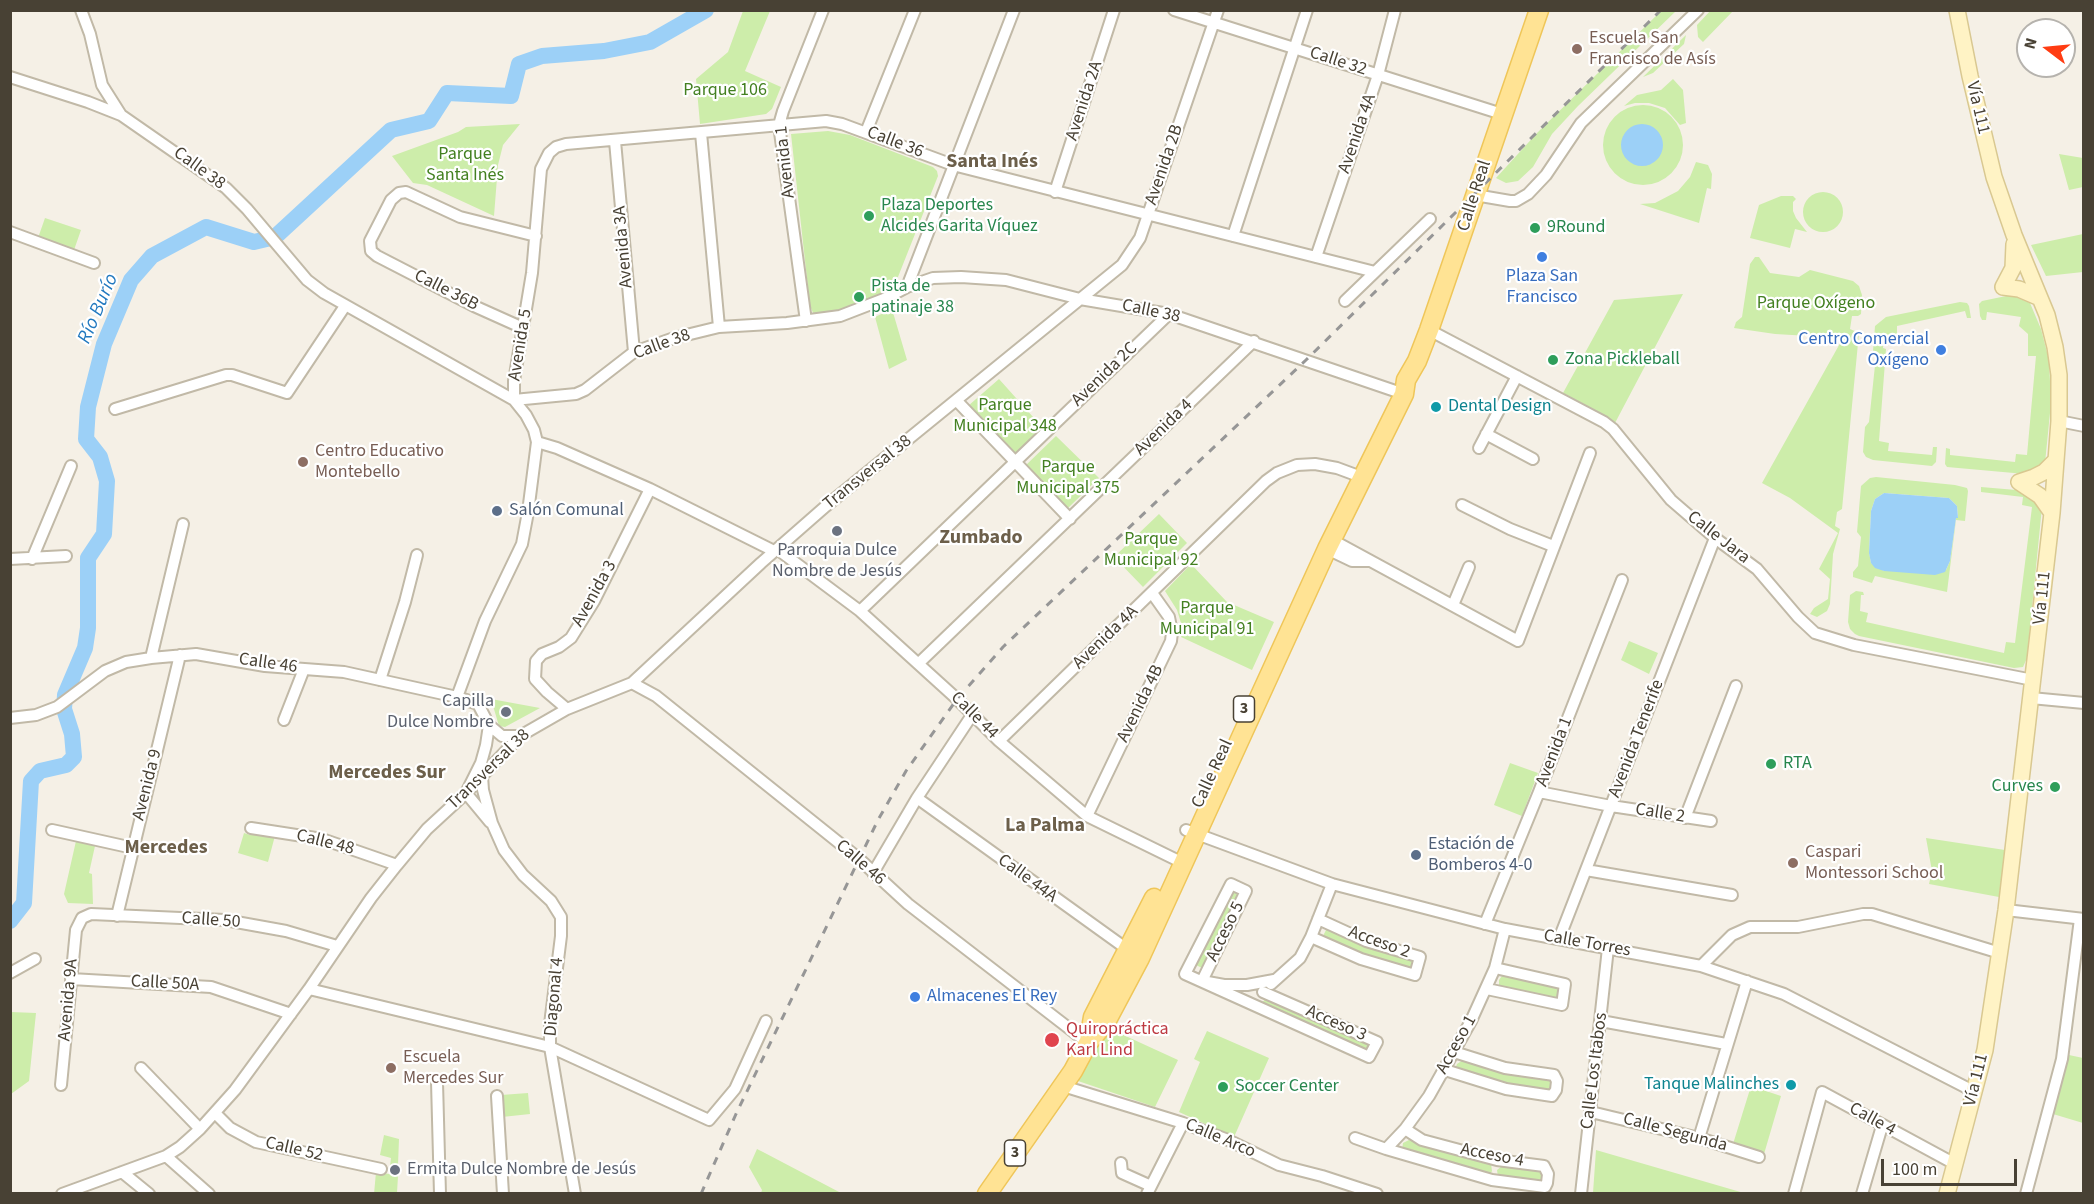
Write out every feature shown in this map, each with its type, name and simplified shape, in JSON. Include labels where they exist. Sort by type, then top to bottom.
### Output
[{"type":"main road","name":"Calle Real","points":[[987,1194],[1063,1086],[1088,1043],[1093,1017],[1134,954],[1359,476],[1401,388],[1417,361],[1539,10]]},
{"type":"main road","name":"Vía 111","points":[[1947,1194],[1985,1050],[2000,953],[2052,513],[2059,421],[2059,375],[2047,315],[2003,207],[1983,138],[1957,10]]},
{"type":"main road","points":[[2014,235],[2013,267],[2003,286],[2019,289],[2040,298]]},
{"type":"main road","points":[[2052,513],[2040,496],[2019,482],[2044,472],[2056,460]]},
{"type":"main road","name":"Calle Real","points":[[1191,832],[1329,544],[1359,476]]},
{"type":"street","points":[[81,10],[90,34],[102,85],[121,115]]},
{"type":"street","name":"Avenida 1","points":[[806,321],[779,125],[823,10]]},
{"type":"street","points":[[866,132],[915,10]]},
{"type":"street","points":[[906,287],[1014,10]]},
{"type":"street","name":"Avenida 2A","points":[[1055,192],[1114,10]]},
{"type":"street","name":"Calle 32","points":[[1173,10],[1502,114]]},
{"type":"street","name":"Avenida 2B","points":[[1080,299],[1122,265],[1136,247],[1218,10]]},
{"type":"street","points":[[1233,236],[1307,10]]},
{"type":"street","name":"Avenida 4A","points":[[1316,257],[1378,75],[1395,10]]},
{"type":"street","points":[[1475,195],[1516,201],[1528,194],[1546,175],[1581,123],[1698,10]]},
{"type":"street","name":"Calle 38","points":[[10,76],[121,115],[226,188],[264,228],[307,280],[345,306],[514,400],[576,394],[585,390],[634,352],[674,338],[719,327],[806,321],[840,316],[858,311],[906,287],[933,278],[961,277],[998,279],[1080,299],[1169,314],[1401,388]]},
{"type":"street","name":"Calle 36","points":[[549,153],[556,147],[566,144],[826,121],[866,132],[952,165],[1375,272]]},
{"type":"street","points":[[701,133],[719,327]]},
{"type":"street","name":"Avenida 3A","points":[[615,141],[634,352]]},
{"type":"street","name":"Avenida 5","points":[[458,697],[485,621],[522,544],[536,463],[537,442],[534,430],[514,400],[513,381],[536,236],[541,169],[549,153]]},
{"type":"street","name":"Calle 36B","points":[[523,328],[474,306],[377,256],[371,251],[370,241],[391,200],[399,192],[415,194],[460,217],[536,236]]},
{"type":"street","points":[[1345,301],[1430,219]]},
{"type":"street","points":[[10,232],[94,263]]},
{"type":"street","name":"Transversal 38","points":[[62,1194],[166,1156],[180,1148],[215,1113],[291,1014],[337,946],[397,865],[427,830],[520,736],[567,709],[633,683],[826,506],[1080,299]]},
{"type":"street","points":[[115,410],[226,375],[287,393],[345,306]]},
{"type":"street","name":"Avenida 2C","points":[[860,611],[1169,314]]},
{"type":"street","name":"Calle Jara","points":[[1429,330],[1604,422],[1613,429],[1660,489],[1715,538],[1762,573],[1798,617],[1818,635],[1854,645],[2033,680]]},
{"type":"street","name":"Avenida 4","points":[[919,663],[1254,341]]},
{"type":"street","points":[[1479,448],[1517,376]]},
{"type":"street","points":[[956,400],[1070,519]]},
{"type":"street","points":[[2059,421],[2084,426]]},
{"type":"street","points":[[1486,434],[1533,459]]},
{"type":"street","name":"Calle 44","points":[[537,442],[557,448],[650,489],[776,550],[860,611],[919,663],[999,741],[1087,816],[1178,860]]},
{"type":"street","points":[[1329,544],[1352,561],[1373,561],[1518,641],[1590,453]]},
{"type":"street","name":"Avenida 4A","points":[[999,741],[1266,481],[1277,473],[1306,464],[1337,468],[1359,476]]},
{"type":"street","points":[[33,559],[71,466]]},
{"type":"street","name":"Avenida 3","points":[[567,709],[535,679],[536,661],[542,654],[559,647],[571,638],[594,601],[650,489]]},
{"type":"street","points":[[1462,505],[1510,529],[1553,546]]},
{"type":"street","points":[[151,658],[183,524]]},
{"type":"street","name":"Avenida Tenerife","points":[[1559,939],[1715,538]]},
{"type":"street","points":[[381,680],[417,555]]},
{"type":"street","points":[[10,559],[66,556]]},
{"type":"street","points":[[1453,605],[1469,567]]},
{"type":"street","name":"Avenida 1","points":[[1485,924],[1622,579]]},
{"type":"street","name":"Avenida 4B","points":[[1087,816],[1171,641],[1169,617],[1152,593]]},
{"type":"street","name":"Calle 46","points":[[10,718],[36,715],[57,707],[115,666],[151,658],[180,656],[213,656],[265,666],[344,672],[458,697],[478,705]]},
{"type":"street","name":"Avenida 9","points":[[117,916],[180,656]]},
{"type":"street","name":"Avenida 5","points":[[468,665],[469,689],[478,705]]},
{"type":"street","points":[[284,720],[304,669]]},
{"type":"street","name":"Calle 46","points":[[633,683],[656,696],[858,858],[908,904],[1088,1043]]},
{"type":"street","points":[[1685,818],[1736,686]]},
{"type":"street","points":[[2031,698],[2084,703]]},
{"type":"street","points":[[478,705],[489,725],[502,736],[520,736]]},
{"type":"street","points":[[873,873],[916,798],[972,715]]},
{"type":"street","points":[[466,793],[481,763],[489,725]]},
{"type":"street","name":"Diagonal 4","points":[[482,776],[483,790],[492,823],[504,850],[513,864],[551,901],[561,917],[561,936],[550,1024],[550,1047],[575,1194]]},
{"type":"street","name":"Calle 2","points":[[1539,792],[1611,806],[1711,821]]},
{"type":"street","name":"Diagonal 4","points":[[466,793],[492,823]]},
{"type":"street","name":"Calle 44A","points":[[916,798],[1134,954]]},
{"type":"street","name":"Calle 48","points":[[251,828],[322,839],[397,865]]},
{"type":"street","points":[[52,830],[133,848]]},
{"type":"street","name":"Calle Torres","points":[[1191,832],[1332,884],[1505,929],[1701,966],[1747,981],[1784,994],[1975,1092]]},
{"type":"street","points":[[1586,870],[1731,895]]},
{"type":"street","name":"Acceso 5","points":[[1232,884],[1246,891],[1202,981],[1185,974],[1232,884]]},
{"type":"street","points":[[1202,981],[1254,1005],[1274,980],[1300,958],[1332,884]]},
{"type":"street","points":[[2006,910],[2082,919],[2062,1059],[2026,1194]]},
{"type":"street","name":"Calle 50","points":[[82,918],[92,914],[225,920],[286,931],[337,946]]},
{"type":"street","points":[[1701,966],[1732,935],[1750,927],[1798,927],[1863,914],[1872,914],[2000,953]]},
{"type":"street","name":"Avenida 9A","points":[[61,1085],[76,930],[82,918]]},
{"type":"street","name":"Acceso 2","points":[[1311,937],[1361,959],[1415,975],[1420,957],[1366,941],[1318,919]]},
{"type":"street","name":"Acceso 1","points":[[1386,1149],[1406,1129],[1445,1070],[1487,989],[1505,929]]},
{"type":"street","name":"Calle Los Itabos","points":[[1581,1194],[1608,948]]},
{"type":"street","points":[[10,973],[35,959]]},
{"type":"street","points":[[1487,989],[1562,1005],[1565,984],[1495,968]]},
{"type":"street","name":"Calle 50A","points":[[71,979],[211,987],[291,1014]]},
{"type":"street","points":[[1202,981],[1224,985],[1247,985],[1274,980]]},
{"type":"street","points":[[1699,1138],[1747,981]]},
{"type":"street","points":[[309,989],[550,1047],[709,1120],[735,1089],[766,1021]]},
{"type":"street","name":"Acceso 3","points":[[1254,1005],[1369,1057],[1377,1042],[1263,992]]},
{"type":"street","points":[[1601,1021],[1726,1044]]},
{"type":"street","points":[[1445,1070],[1506,1089],[1552,1096],[1556,1090],[1557,1081],[1554,1075],[1505,1068],[1454,1052]]},
{"type":"street","points":[[141,1068],[200,1129]]},
{"type":"street","points":[[437,1082],[440,1194]]},
{"type":"street","name":"Calle Arco","points":[[1063,1086],[1183,1123],[1228,1140],[1279,1166],[1322,1176],[1377,1194]]},
{"type":"street","name":"Calle 4","points":[[1794,1194],[1822,1092],[1955,1164]]},
{"type":"street","points":[[497,1096],[503,1194]]},
{"type":"street","name":"Calle Segunda","points":[[1590,1112],[1699,1138],[1759,1156]]},
{"type":"street","name":"Calle 52","points":[[215,1113],[230,1128],[256,1142],[381,1169]]},
{"type":"street","points":[[1121,1163],[1122,1173],[1149,1190],[1183,1123]]},
{"type":"street","points":[[1862,1194],[1882,1126]]},
{"type":"street","name":"Acceso 4","points":[[1355,1138],[1492,1180],[1545,1187],[1547,1183],[1548,1174],[1544,1166],[1497,1160],[1422,1140],[1406,1129]]},
{"type":"street","points":[[166,1156],[209,1194]]},
{"type":"street","points":[[1492,1180],[1497,1160]]},
{"type":"street","points":[[122,1172],[149,1194]]},
{"type":"green space","points":[[1711,10],[1733,11],[1703,42],[1698,37],[1697,25]]},
{"type":"green space","name":"Parque 106","points":[[743,11],[770,11],[745,71],[781,87],[772,109],[766,114],[700,124],[696,79],[728,52]]},
{"type":"green space","points":[[1661,11],[1676,11],[1552,134],[1533,167],[1518,181],[1506,183],[1496,178],[1538,132]]},
{"type":"green space","points":[[1686,35],[1684,44],[1653,73],[1643,77]]},
{"type":"green space","points":[[1673,79],[1683,90],[1686,123],[1680,125],[1665,108],[1649,103],[1624,106],[1637,95],[1661,90]]},
{"type":"green space","points":[[1643,105],[1658,108],[1671,117],[1680,130],[1683,145],[1680,160],[1671,173],[1658,182],[1643,185],[1628,182],[1615,173],[1606,160],[1603,145],[1606,130],[1615,117],[1628,108]]},
{"type":"green space","name":"Parque Santa Inés","points":[[520,124],[503,145],[498,165],[494,216],[427,185],[413,183],[392,156],[466,127]]},
{"type":"green space","points":[[828,131],[850,135],[933,167],[938,176],[894,287],[890,291],[849,309],[814,315],[810,306],[791,134]]},
{"type":"green space","points":[[2059,154],[2083,158],[2083,187],[2069,190]]},
{"type":"green space","points":[[1696,162],[1708,165],[1712,174],[1711,189],[1707,188],[1699,223],[1640,204],[1655,203],[1678,191],[1690,177]]},
{"type":"green space","points":[[1823,192],[1837,198],[1843,212],[1837,226],[1823,232],[1809,226],[1803,212],[1809,198]]},
{"type":"green space","points":[[1781,196],[1793,196],[1796,199],[1793,202],[1793,211],[1807,232],[1795,229],[1790,248],[1750,238],[1759,205]]},
{"type":"green space","points":[[45,218],[81,230],[74,250],[38,238]]},
{"type":"green space","points":[[2083,234],[2083,272],[2046,276],[2031,245]]},
{"type":"green space","name":"Parque Oxígeno","points":[[1755,257],[1759,257],[1770,273],[1799,277],[1810,270],[1853,281],[1859,286],[1862,295],[1861,314],[1852,316],[1850,329],[1859,333],[1842,509],[1837,512],[1835,526],[1840,529],[1833,554],[1830,604],[1827,611],[1817,617],[1810,614],[1814,608],[1828,599],[1830,579],[1819,569],[1838,533],[1790,498],[1762,483],[1843,338],[1775,334],[1734,328],[1736,322],[1742,317],[1750,264]]},
{"type":"green space","points":[[1683,294],[1615,423],[1563,393],[1614,300]]},
{"type":"green space","points":[[2011,295],[2030,303],[2041,329],[2049,360],[2051,403],[2045,463],[2042,469],[2025,474],[1947,467],[1945,464],[1946,448],[1950,449],[1950,455],[2015,462],[2016,454],[2027,455],[2036,356],[2028,356],[2028,334],[2019,326],[2021,317],[1987,312],[1986,320],[1982,320],[1980,316],[1979,304],[1982,301]]},
{"type":"green space","points":[[1960,302],[1967,303],[1971,318],[1967,318],[1965,311],[1897,326],[1897,336],[1884,336],[1883,348],[1886,349],[1879,441],[1889,443],[1888,451],[1932,455],[1933,447],[1937,447],[1936,462],[1932,466],[1873,460],[1866,457],[1863,452],[1865,427],[1869,422],[1876,356],[1873,351],[1875,326],[1886,317]]},
{"type":"green space","points":[[892,309],[907,360],[889,369],[875,317]]},
{"type":"green space","name":"Parque Municipal 348","points":[[999,379],[1042,427],[1014,455],[968,406]]},
{"type":"green space","name":"Parque Municipal 375","points":[[1056,436],[1099,478],[1067,509],[1026,465]]},
{"type":"green space","points":[[1870,478],[1967,488],[1965,521],[1956,520],[1947,592],[1875,576],[1872,583],[1853,577],[1853,572],[1858,566],[1861,537],[1857,532],[1861,486]],"holes":[[[1884,493],[1949,498],[1957,506],[1958,517],[1950,561],[1946,570],[1884,571],[1871,563],[1869,552],[1871,511],[1875,499]]]},
{"type":"green space","points":[[1981,487],[2028,491],[2042,507],[2027,658],[2023,667],[2014,668],[1855,634],[1848,622],[1850,595],[1856,591],[1863,592],[1864,595],[1861,595],[1860,611],[1868,613],[1866,622],[2004,653],[2006,642],[2015,643],[2032,507],[2022,505],[2023,497],[1981,492]]},
{"type":"green space","name":"Parque Municipal 92","points":[[1159,514],[1187,543],[1143,587],[1114,557]]},
{"type":"green space","name":"Parque Municipal 91","points":[[1191,564],[1227,602],[1274,622],[1252,670],[1181,637],[1181,623],[1177,610],[1165,591]]},
{"type":"green space","points":[[1629,641],[1658,653],[1649,674],[1621,660]]},
{"type":"green space","points":[[491,699],[540,708],[505,727],[499,726]]},
{"type":"green space","points":[[1510,763],[1538,773],[1522,816],[1494,805]]},
{"type":"green space","points":[[266,831],[276,832],[268,862],[238,853],[244,833],[250,835]]},
{"type":"green space","points":[[1926,838],[2005,850],[1999,897],[1929,884],[1932,871]]},
{"type":"green space","points":[[76,841],[95,846],[89,873],[92,874],[93,904],[68,903],[64,894]]},
{"type":"green space","points":[[1232,889],[1242,893],[1204,969],[1194,964]]},
{"type":"green space","points":[[1327,928],[1370,948],[1415,961],[1412,971],[1365,956],[1322,938]]},
{"type":"green space","points":[[1504,973],[1561,986],[1560,999],[1499,987],[1499,980]]},
{"type":"green space","points":[[1268,997],[1371,1042],[1367,1052],[1260,1004]]},
{"type":"green space","points":[[11,1012],[36,1013],[29,1081],[11,1094]]},
{"type":"green space","points":[[1106,1027],[1178,1060],[1155,1107],[1078,1081]]},
{"type":"green space","name":"Soccer Center","points":[[1207,1031],[1269,1058],[1234,1137],[1179,1112],[1200,1062],[1194,1059]]},
{"type":"green space","points":[[2069,1055],[2083,1058],[2083,1123],[2053,1114]]},
{"type":"green space","points":[[1463,1060],[1509,1073],[1553,1080],[1553,1091],[1506,1087],[1455,1069],[1457,1064]]},
{"type":"green space","points":[[1751,1086],[1781,1096],[1764,1154],[1733,1144]]},
{"type":"green space","points":[[528,1093],[530,1114],[502,1117],[501,1095]]},
{"type":"green space","points":[[384,1135],[399,1139],[398,1165],[393,1165],[392,1174],[398,1176],[397,1193],[374,1194],[376,1172],[389,1174],[391,1158],[380,1155]]},
{"type":"green space","points":[[1409,1140],[1491,1163],[1492,1171],[1490,1175],[1402,1150],[1403,1143]]},
{"type":"green space","points":[[757,1149],[841,1193],[761,1193],[762,1190],[749,1167]]},
{"type":"green space","points":[[1596,1150],[1744,1193],[1593,1193]]},
{"type":"green space","points":[[1502,1166],[1543,1171],[1545,1182],[1498,1177],[1497,1170]]},
{"type":"water","points":[[1642,124],[1657,130],[1663,145],[1657,160],[1642,166],[1627,160],[1621,145],[1627,130]]},
{"type":"water","points":[[1884,493],[1949,498],[1957,506],[1958,518],[1956,518],[1950,561],[1945,572],[1935,575],[1884,571],[1875,568],[1871,563],[1869,553],[1871,511],[1875,499]]},
{"type":"waterway","name":"Río Burío","points":[[10,921],[24,903],[31,781],[40,771],[66,765],[74,757],[72,734],[64,709],[65,695],[85,648],[88,628],[88,558],[104,534],[107,481],[100,457],[86,439],[88,407],[104,344],[131,280],[152,256],[206,227],[254,242],[275,237],[391,130],[429,121],[447,93],[511,96],[519,64],[542,56],[604,51],[650,42],[706,10]]},
{"type":"railway","points":[[701,1194],[736,1114],[878,820],[906,771],[957,699],[1003,647],[1306,360],[1661,10]]},
{"type":"place","name":"Escuela San Francisco de Asís","points":[[1577,49]]},
{"type":"place","name":"Plaza Deportes Alcides Garita Víquez","points":[[869,216]]},
{"type":"place","name":"9Round","points":[[1535,228]]},
{"type":"place","name":"Plaza San Francisco","points":[[1542,257]]},
{"type":"place","name":"Pista de patinaje 38","points":[[859,297]]},
{"type":"place","name":"Centro Comercial Oxígeno","points":[[1941,350]]},
{"type":"place","name":"Zona Pickleball","points":[[1553,360]]},
{"type":"place","name":"Dental Design","points":[[1436,407]]},
{"type":"place","name":"Centro Educativo Montebello","points":[[303,462]]},
{"type":"place","name":"Salón Comunal","points":[[497,511]]},
{"type":"place","name":"Parroquia Dulce Nombre de Jesús","points":[[837,531]]},
{"type":"place","name":"Capilla Dulce Nombre","points":[[506,712]]},
{"type":"place","name":"RTA","points":[[1771,764]]},
{"type":"place","name":"Curves","points":[[2055,787]]},
{"type":"place","name":"Estación de Bomberos 4-0","points":[[1416,855]]},
{"type":"place","name":"Caspari Montessori School","points":[[1793,863]]},
{"type":"place","name":"Almacenes El Rey","points":[[915,997]]},
{"type":"place","name":"Quiropráctica Karl Lind","points":[[1052,1040]]},
{"type":"place","name":"Escuela Mercedes Sur","points":[[391,1068]]},
{"type":"place","name":"Tanque Malinches","points":[[1791,1085]]},
{"type":"place","name":"Soccer Center","points":[[1223,1087]]},
{"type":"place","name":"Ermita Dulce Nombre de Jesús","points":[[395,1170]]},
{"type":"district","name":"Santa Inés","points":[[992,163]]},
{"type":"district","name":"Zumbado","points":[[981,539]]},
{"type":"district","name":"Mercedes Sur","points":[[387,774]]},
{"type":"district","name":"La Palma","points":[[1045,827]]},
{"type":"district","name":"Mercedes","points":[[166,849]]}]
